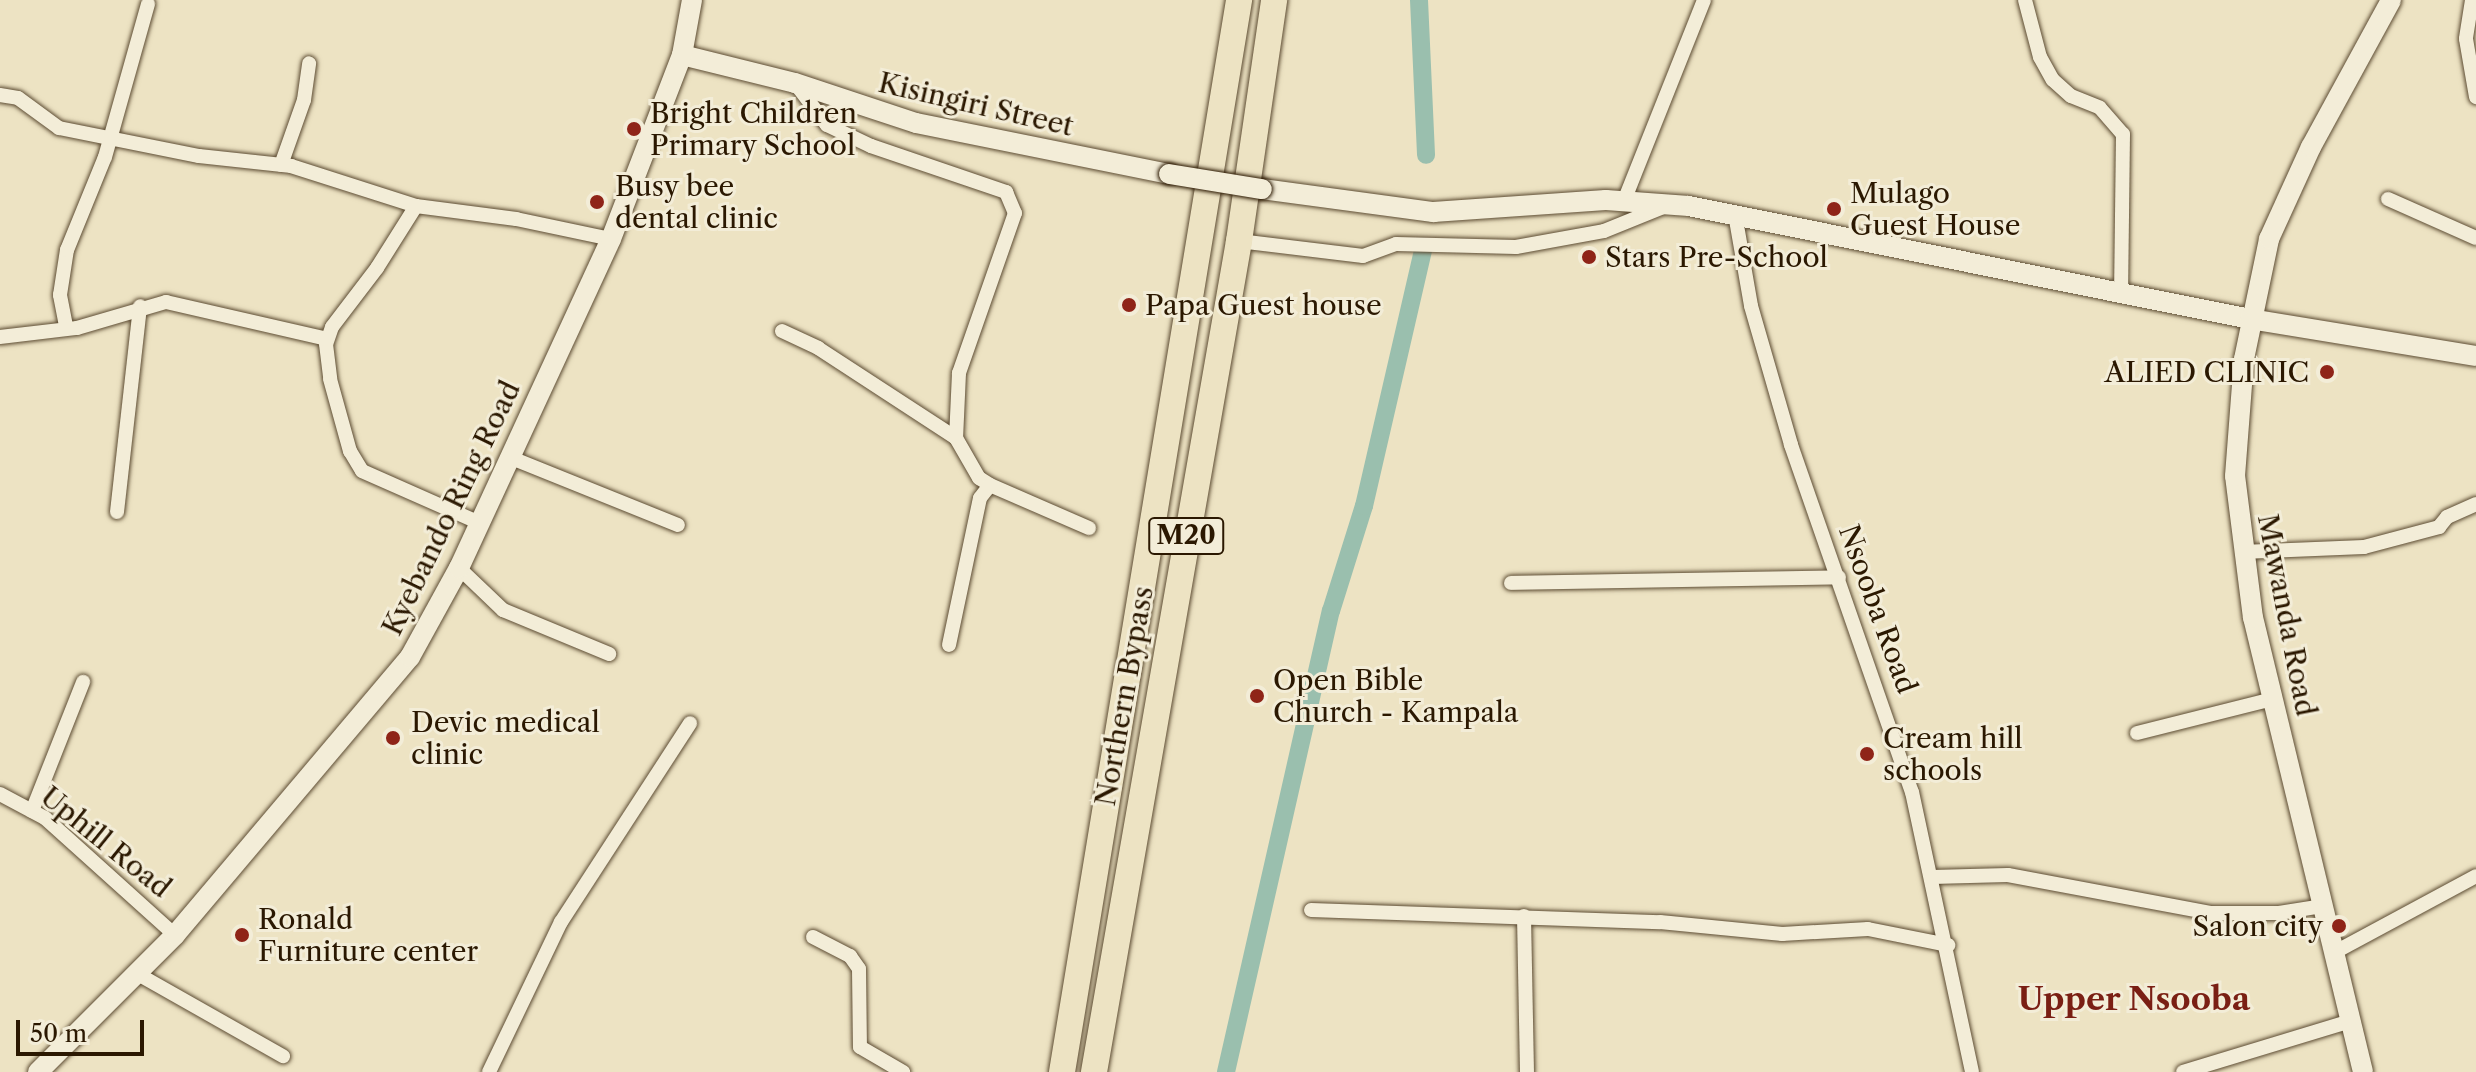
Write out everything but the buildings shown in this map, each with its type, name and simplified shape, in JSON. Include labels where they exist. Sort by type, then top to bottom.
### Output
[{"type":"highway","name":"Northern Bypass","points":[[1062,1072],[1239,0]]},
{"type":"highway","name":"Northern Bypass","points":[[1094,1072],[1239,241],[1274,0]]},
{"type":"street","name":"Kyebando Ring Road","points":[[38,1072],[175,935],[410,657],[459,568],[611,239],[682,55],[692,0]]},
{"type":"street","points":[[1624,201],[1704,0]]},
{"type":"street","points":[[2025,0],[2040,57],[2053,80],[2071,96],[2100,108],[2123,134],[2121,289]]},
{"type":"street","name":"Mawanda Road","points":[[2363,1072],[2272,699],[2242,552],[2235,476],[2250,319],[2279,213],[2391,0]]},
{"type":"street","points":[[2472,0],[2466,39],[2476,97]]},
{"type":"street","points":[[66,326],[60,295],[67,250],[111,139],[148,4]]},
{"type":"street","name":"Kisingiri Street","points":[[682,55],[795,83],[916,123],[1169,174],[1433,212],[1624,201],[1671,204],[2121,289],[2250,319],[2476,356]]},
{"type":"street","points":[[281,165],[304,100],[309,63]]},
{"type":"street","points":[[795,83],[827,125],[871,146],[996,187],[1011,201],[1015,213],[959,373],[956,438]]},
{"type":"street","points":[[0,95],[18,98],[52,125],[111,139],[224,160],[281,165],[416,206],[516,219],[611,239]]},
{"type":"street","points":[[2388,199],[2476,238]]},
{"type":"street","points":[[1239,241],[1363,256],[1396,244],[1539,245],[1604,231],[1671,204]]},
{"type":"street","points":[[416,206],[327,339],[330,379],[350,451],[362,471],[480,523]]},
{"type":"street","name":"Nsooba Road","points":[[1735,214],[1745,279],[1770,375],[1900,749],[1948,945],[1972,1072]]},
{"type":"street","points":[[0,337],[66,326],[77,328],[140,306],[181,304],[327,339]]},
{"type":"street","points":[[117,512],[140,306]]},
{"type":"street","points":[[782,331],[818,348],[956,438],[979,478],[1089,528]]},
{"type":"street","points":[[509,457],[678,525]]},
{"type":"street","points":[[949,645],[980,498],[990,485]]},
{"type":"street","points":[[2242,552],[2364,547],[2439,527],[2447,517],[2476,504]]},
{"type":"street","points":[[459,568],[503,610],[609,654]]},
{"type":"street","points":[[1511,583],[1839,577]]},
{"type":"street","points":[[32,811],[83,682]]},
{"type":"street","points":[[2137,733],[2272,699]]},
{"type":"street","points":[[489,1072],[561,922],[690,723]]},
{"type":"street","name":"Uphill Road","points":[[0,794],[32,811],[119,881],[175,935]]},
{"type":"street","points":[[1932,877],[2008,875],[2211,913],[2279,913],[2323,906]]},
{"type":"street","points":[[2335,952],[2476,876]]},
{"type":"street","points":[[1311,910],[1524,916],[1782,934],[1868,929],[1948,945]]},
{"type":"street","points":[[1524,916],[1521,979],[1527,1072]]},
{"type":"street","points":[[813,937],[850,956],[859,969],[860,1047],[903,1072]]},
{"type":"street","points":[[136,973],[283,1056]]},
{"type":"street","points":[[2183,1072],[2351,1021]]},
{"type":"waterway","points":[[1419,0],[1426,155]]},
{"type":"waterway","points":[[1226,1072],[1331,611],[1364,506],[1424,247]]},
{"type":"place","name":"Bright Children Primary School","points":[[634,129]]},
{"type":"place","name":"Busy bee dental clinic","points":[[597,202]]},
{"type":"place","name":"Mulago Guest House","points":[[1834,209]]},
{"type":"place","name":"Stars Pre-School","points":[[1589,257]]},
{"type":"place","name":"Papa Guest house","points":[[1129,305]]},
{"type":"place","name":"ALIED CLINIC","points":[[2327,372]]},
{"type":"place","name":"Open Bible Church - Kampala","points":[[1257,696]]},
{"type":"place","name":"Devic medical clinic","points":[[393,738]]},
{"type":"place","name":"Cream hill schools","points":[[1867,754]]},
{"type":"place","name":"Salon city","points":[[2339,926]]},
{"type":"place","name":"Ronald Furniture center","points":[[242,935]]},
{"type":"district","name":"Upper Nsooba","points":[[2134,999]]}]
